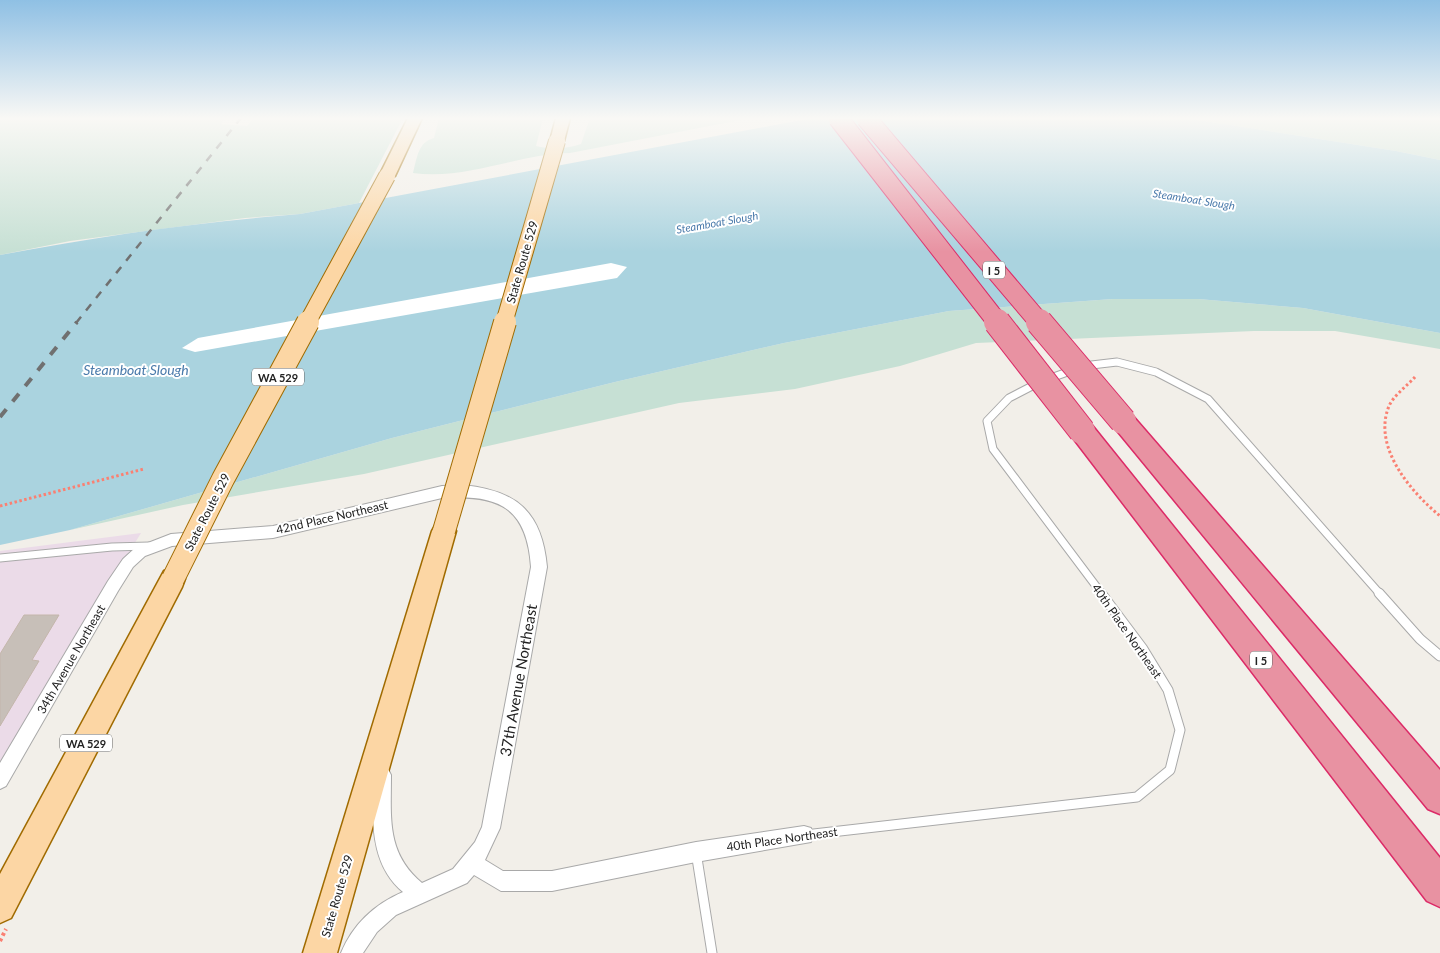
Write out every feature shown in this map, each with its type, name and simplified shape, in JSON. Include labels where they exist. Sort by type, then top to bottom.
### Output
[{"type":"highway","name":"I 5","points":[[873,162],[1440,888]]},
{"type":"highway","name":"I 5","points":[[904,162],[1440,796]]},
{"type":"main road","name":"State Route 529","points":[[0,907],[173,579],[223,479],[393,162]]},
{"type":"main road","name":"State Route 529","points":[[320,953],[551,162]]},
{"type":"street","name":"42nd Place Northeast","points":[[152,546],[171,540],[272,532],[420,495],[463,489],[483,492],[509,502]]},
{"type":"street","name":"37th Avenue Northeast","points":[[473,863],[482,850],[491,828],[539,567],[540,547],[535,534],[528,519],[509,502]]},
{"type":"street","name":"34th Avenue Northeast","points":[[0,780],[113,586],[128,564],[140,552],[152,546]]},
{"type":"street","points":[[383,740],[383,840],[394,868],[403,882],[419,893]]},
{"type":"street","name":"40th Place Northeast","points":[[473,863],[501,881],[552,881],[696,852],[804,835]]},
{"type":"street","points":[[0,878],[35,840]]},
{"type":"street","points":[[351,953],[370,925],[390,908],[419,893],[460,876],[473,863]]},
{"type":"lane","name":"40th Place Northeast","points":[[804,835],[1137,797],[1170,770],[1180,730],[1168,690],[1143,649],[993,449],[987,421],[1003,402],[1024,388],[1089,364],[1118,362],[1156,372],[1208,399],[1420,640],[1440,656]]},
{"type":"lane","points":[[0,558],[63,553],[108,546],[152,546]]},
{"type":"lane","points":[[696,852],[712,953]]},
{"type":"path","points":[[1415,377],[1389,407],[1385,435],[1402,477],[1440,516]]},
{"type":"path","points":[[0,506],[144,469]]},
{"type":"shaded area","points":[[141,533],[0,762],[0,551]]},
{"type":"green space","points":[[0,162],[380,162],[359,203],[300,214],[245,218],[70,241],[0,255]]},
{"type":"green space","points":[[415,162],[509,162],[453,173],[413,173]]},
{"type":"green space","points":[[1113,299],[1198,299],[1303,308],[1440,333],[1440,349],[1335,331],[1254,331],[976,343],[900,366],[795,389],[679,403],[364,474],[183,505],[70,530],[392,438],[615,382],[784,343],[949,311]]},
{"type":"water","name":"Steamboat Slough","points":[[575,162],[1440,162],[1440,333],[1303,308],[1198,299],[1113,299],[949,311],[784,343],[615,382],[392,438],[70,530],[0,545],[0,255],[150,230],[300,214]]},
{"type":"pier","points":[[611,263],[627,267],[617,278],[195,352],[182,348],[198,338]]},
{"type":"building","points":[[24,615],[59,615],[32,660],[39,661],[0,726],[0,654]]},
{"type":"railway","points":[[76,323],[205,162]]},
{"type":"railway","points":[[0,417],[77,322]]}]
